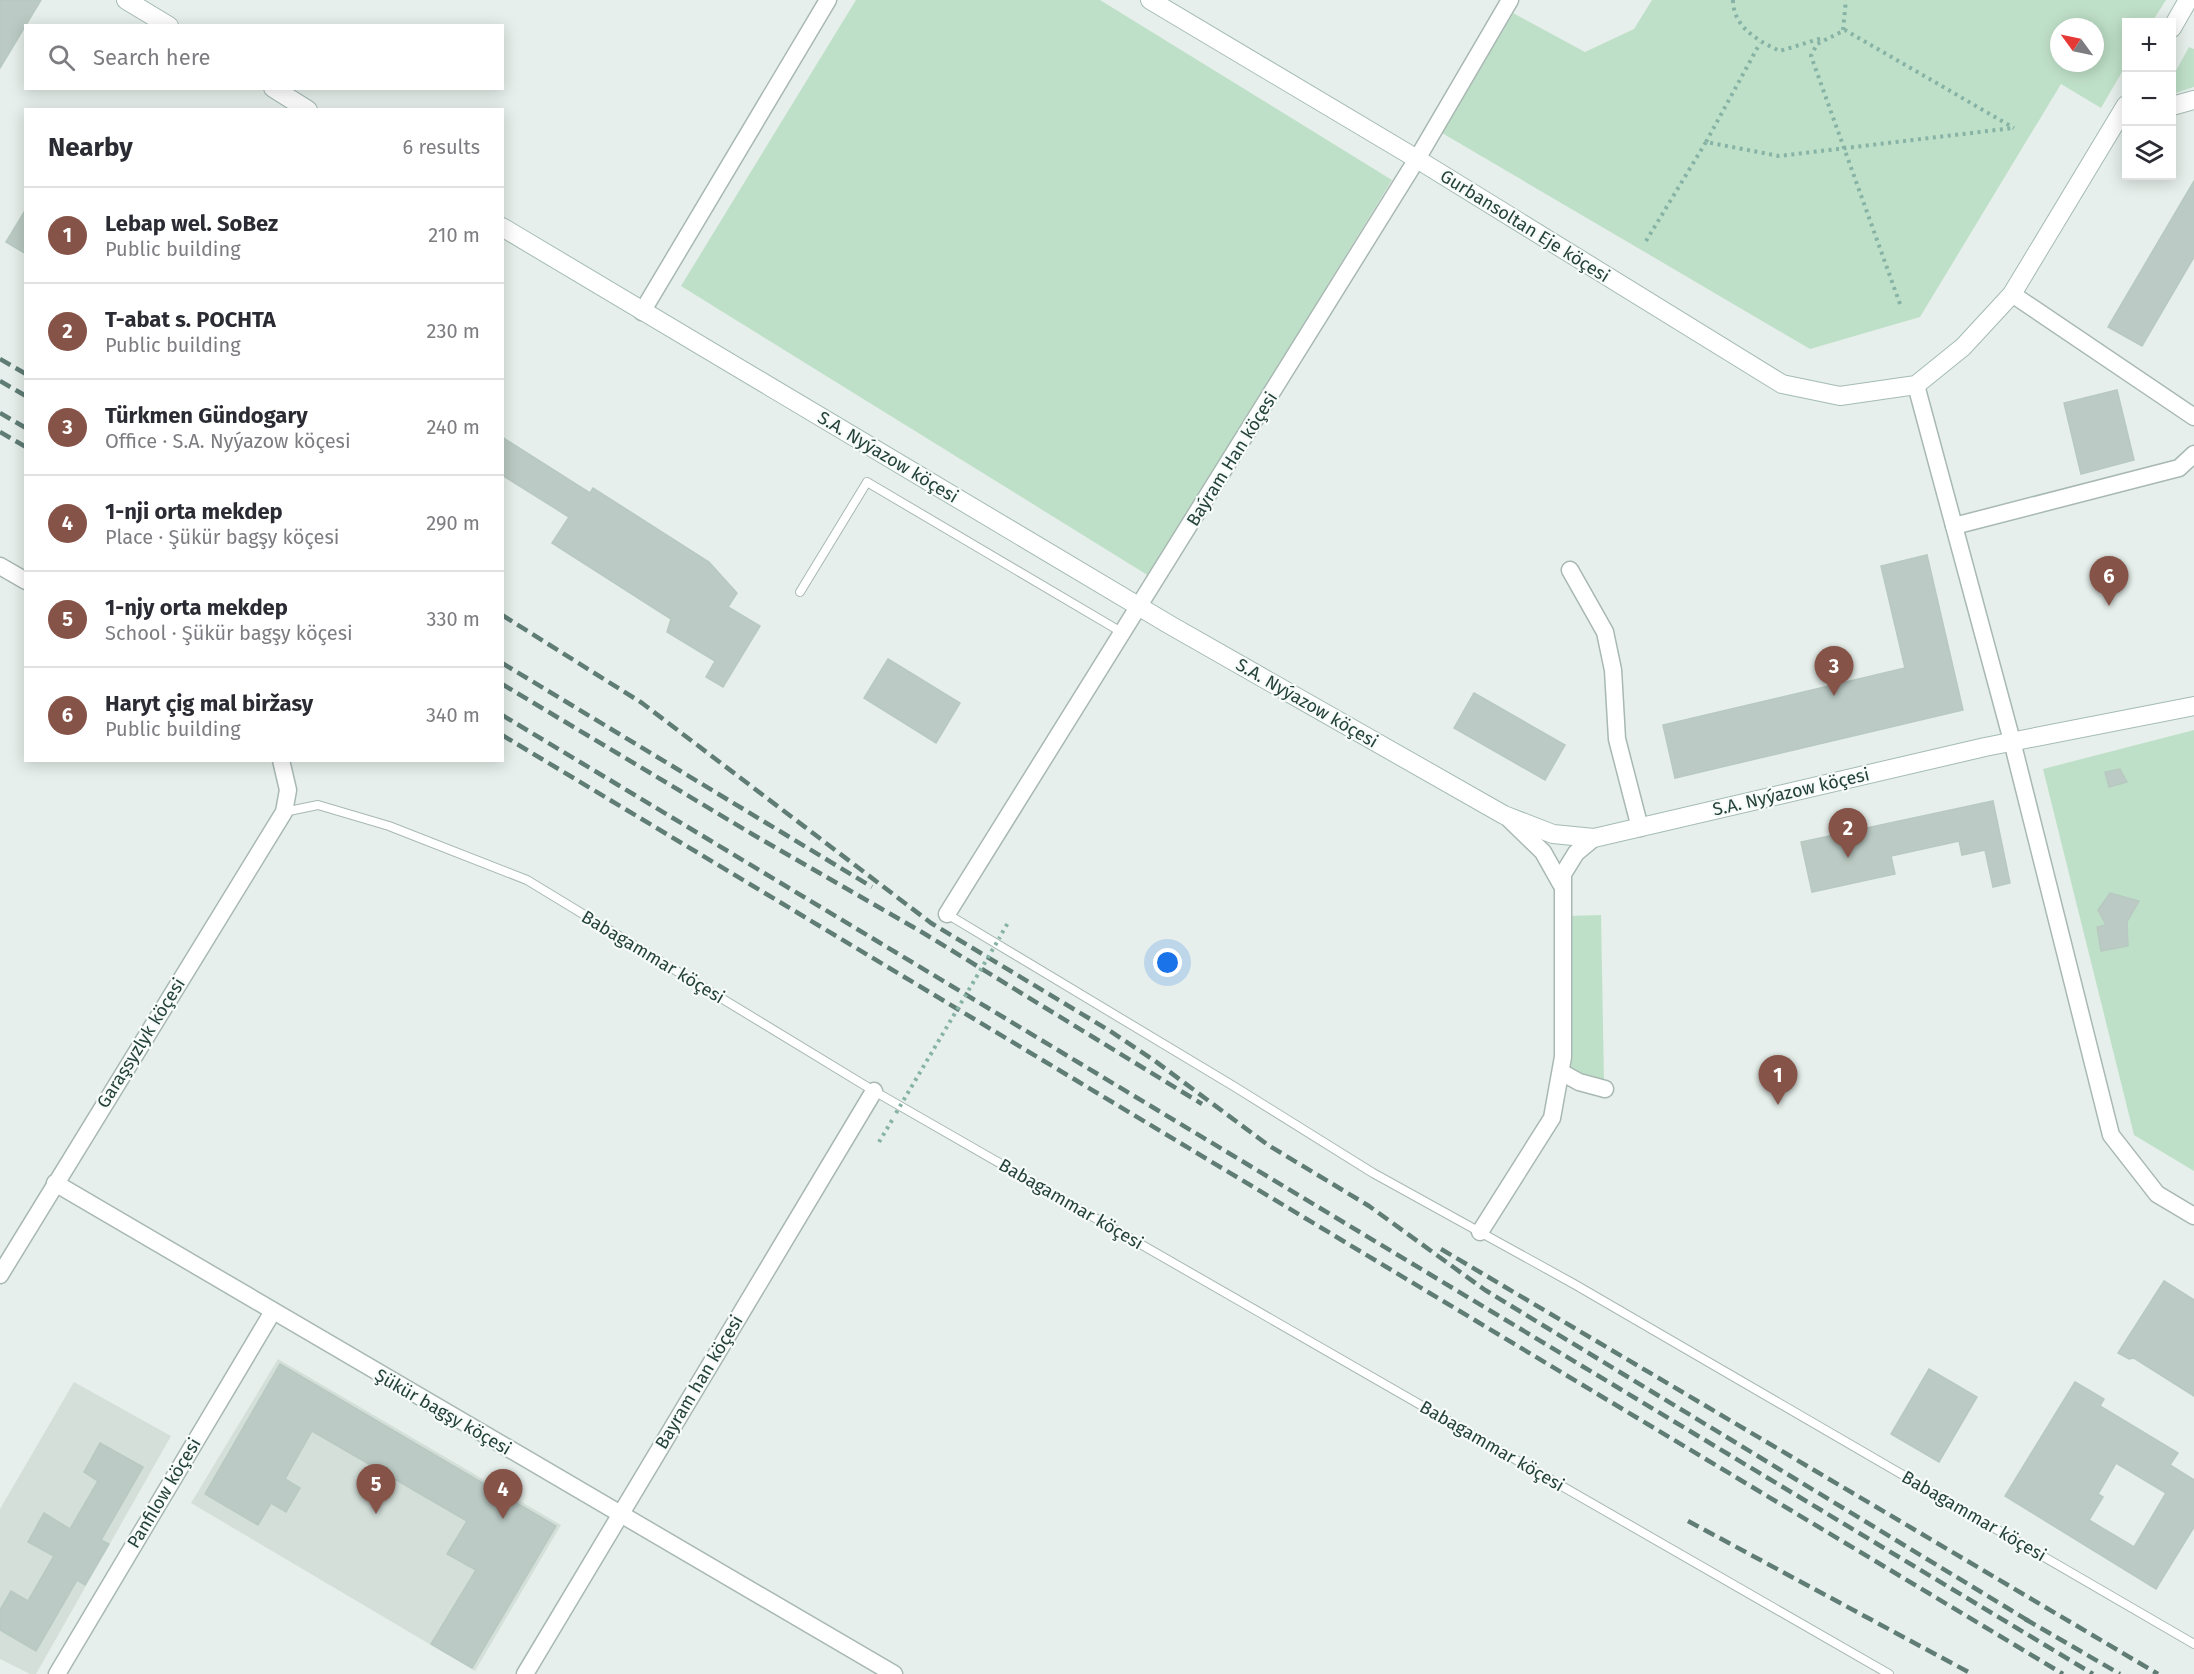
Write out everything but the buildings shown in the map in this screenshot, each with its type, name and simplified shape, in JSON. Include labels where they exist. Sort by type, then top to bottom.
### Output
[{"type":"street","points":[[642,312],[828,0]]},
{"type":"street","name":"Gurbansoltan Eje köçesi","points":[[1150,0],[1417,159],[1782,384],[1840,396],[1916,385]]},
{"type":"street","name":"Baýram Han köçesi","points":[[947,914],[1124,634],[1417,159],[1510,0]]},
{"type":"street","points":[[135,2],[166,24]]},
{"type":"street","points":[[2176,23],[2189,6]]},
{"type":"street","points":[[276,90],[305,108]]},
{"type":"street","points":[[2176,105],[2194,100]]},
{"type":"street","points":[[2122,113],[2012,294],[1963,347],[1916,385],[2012,741],[2111,1135],[2157,1194],[2194,1216]]},
{"type":"street","points":[[2100,149],[2122,133]]},
{"type":"street","name":"S.A. Nyýazow köçesi","points":[[504,228],[1140,607],[1504,815],[1553,834],[1594,838],[2012,741],[2194,706]]},
{"type":"street","points":[[2012,294],[2194,417]]},
{"type":"street","points":[[1954,526],[2180,468],[2194,454]]},
{"type":"street","points":[[0,566],[24,580]]},
{"type":"street","points":[[1570,570],[1605,632],[1613,670],[1617,739],[1640,828]]},
{"type":"street","points":[[281,762],[288,790],[284,812]]},
{"type":"street","name":"Garaşsyzlyk köçesi","points":[[0,1275],[284,812]]},
{"type":"street","points":[[1504,815],[1543,852],[1561,884]]},
{"type":"street","points":[[1480,1232],[1552,1118],[1563,1057],[1561,884],[1570,860],[1594,838]]},
{"type":"street","points":[[1561,1072],[1579,1082],[1605,1089]]},
{"type":"street","name":"Bayram han köçesi","points":[[525,1674],[874,1091]]},
{"type":"street","name":"Şükür bagşy köçesi","points":[[55,1184],[272,1313],[894,1674]]},
{"type":"street","name":"Panfilow köçesi","points":[[57,1674],[272,1313]]},
{"type":"lane","points":[[800,592],[867,482],[1124,634]]},
{"type":"lane","name":"Babagammar köçesi","points":[[284,812],[318,805],[389,826],[527,879],[874,1091],[1889,1674]]},
{"type":"lane","name":"Babagammar köçesi","points":[[947,914],[1373,1173],[1574,1284],[2194,1644]]},
{"type":"path","points":[[1733,0],[1733,12],[1738,20],[1761,43],[1780,51],[1803,46],[1845,30]]},
{"type":"path","points":[[1845,30],[1843,17],[1846,0]]},
{"type":"path","points":[[1845,30],[1816,44],[1810,56],[1900,304]]},
{"type":"path","points":[[1706,142],[1779,156],[2014,128],[1845,30]]},
{"type":"path","points":[[1646,241],[1706,142],[1761,43]]},
{"type":"path","points":[[879,1142],[1009,921]]},
{"type":"shaded area","points":[[278,1359],[561,1525],[475,1671],[191,1503]]},
{"type":"shaded area","points":[[74,1382],[171,1436],[36,1674],[30,1674],[0,1659],[0,1509]]},
{"type":"green space","points":[[856,0],[1100,0],[1392,180],[1149,576],[681,286]]},
{"type":"green space","points":[[1652,0],[2166,0],[2155,18],[2122,18],[2122,72],[2101,108],[2061,84],[1920,317],[1810,349],[1442,133],[1513,13],[1585,52],[1634,29]]},
{"type":"green space","points":[[2189,47],[2194,49],[2194,87],[2176,93],[2176,71]]},
{"type":"green space","points":[[2194,730],[2194,1171],[2134,1135],[2043,769]]},
{"type":"green space","points":[[1601,915],[1604,1082],[1570,1069],[1568,916]]},
{"type":"railway","points":[[0,359],[24,373]]},
{"type":"railway","points":[[0,381],[24,395]]},
{"type":"railway","points":[[0,413],[24,427]]},
{"type":"railway","points":[[0,432],[24,446]]},
{"type":"railway","points":[[504,616],[642,703],[931,923],[1110,1031],[1155,1061],[1268,1145],[1369,1206],[1485,1290],[2032,1623]]},
{"type":"railway","points":[[504,664],[872,887]]},
{"type":"railway","points":[[504,685],[752,834],[925,934],[1202,1104]]},
{"type":"railway","points":[[504,716],[2093,1674]]},
{"type":"railway","points":[[504,736],[2063,1674]]},
{"type":"railway","points":[[1441,1249],[2158,1674]]},
{"type":"railway","points":[[1688,1521],[1972,1674]]},
{"type":"railway","points":[[2025,1619],[2120,1674]]},
{"type":"place","name":"Haryt çig mal biržasy","points":[[2109,606]]},
{"type":"place","name":"Türkmen Gündogary","points":[[1834,696]]},
{"type":"place","name":"T-abat s. POCHTA","points":[[1848,858]]},
{"type":"place","name":"Lebap wel. SoBez","points":[[1778,1105]]},
{"type":"place","name":"1-njy orta mekdep","points":[[376,1514]]},
{"type":"place","name":"1-nji orta mekdep","points":[[503,1519]]}]
